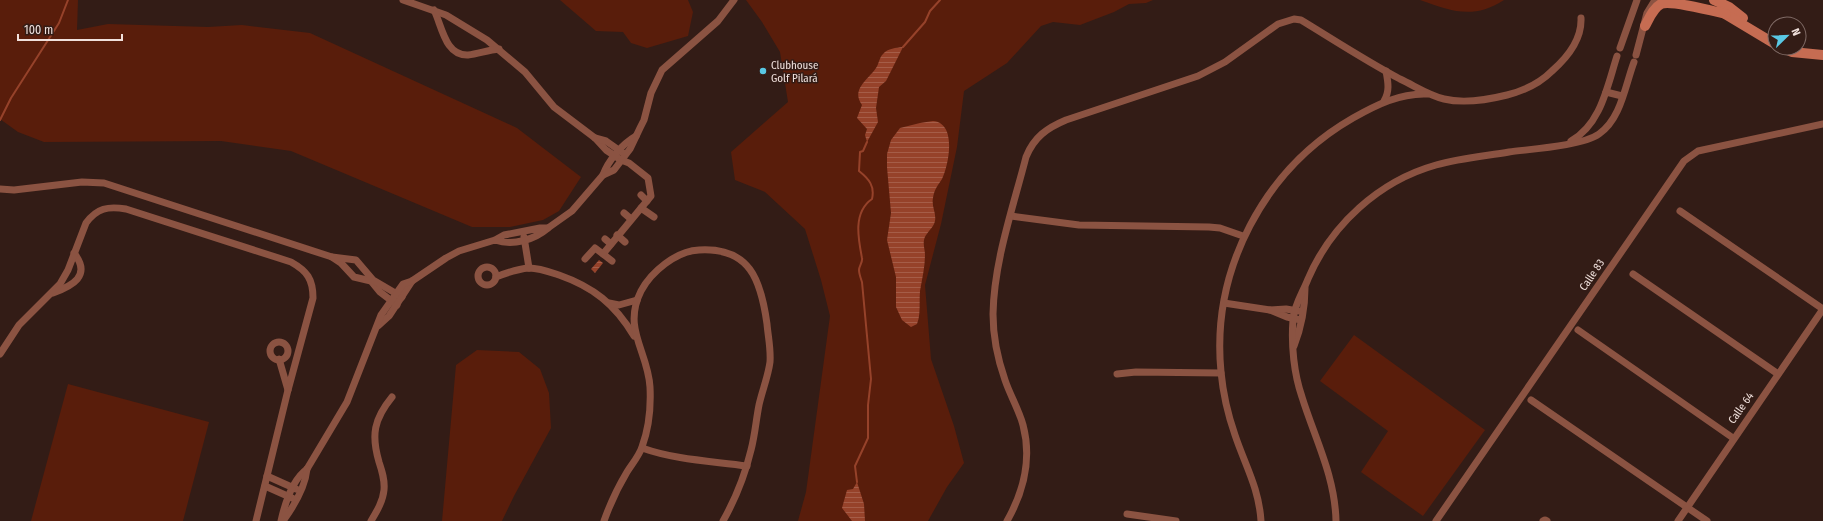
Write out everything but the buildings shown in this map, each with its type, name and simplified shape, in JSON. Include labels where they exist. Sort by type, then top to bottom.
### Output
[{"type":"street","points":[[403,0],[434,10],[464,25],[499,49],[525,72],[554,107],[596,138],[606,141],[620,156],[648,178],[650,196],[603,254]]},
{"type":"street","points":[[495,240],[504,243],[524,240],[536,236],[572,211],[603,175],[614,170],[620,156],[636,136],[644,120],[651,93],[662,70],[718,20],[734,0]]},
{"type":"street","points":[[1620,48],[1637,0]]},
{"type":"street","points":[[1636,55],[1648,13],[1655,0]]},
{"type":"street","points":[[1694,0],[1726,14],[1767,38]]},
{"type":"street","points":[[1714,0],[1729,7],[1767,37]]},
{"type":"street","points":[[1645,26],[1654,11],[1665,2],[1676,2],[1726,14]]},
{"type":"street","points":[[434,10],[448,45],[457,52],[462,55],[499,49]]},
{"type":"street","points":[[1007,521],[1018,503],[1023,488],[1027,466],[1027,448],[1023,425],[1004,380],[997,349],[993,316],[999,264],[1026,157],[1031,145],[1040,134],[1052,125],[1198,76],[1225,62],[1278,24],[1294,19],[1301,20],[1386,71],[1429,94],[1446,99],[1478,101],[1513,94],[1531,86],[1547,76],[1572,51],[1582,29],[1581,18]]},
{"type":"street","points":[[1807,54],[1823,55]]},
{"type":"street","points":[[1565,144],[1581,135],[1589,127],[1597,115],[1617,56]]},
{"type":"street","points":[[1336,521],[1332,483],[1302,397],[1296,369],[1292,338],[1295,310],[1318,258],[1334,234],[1367,200],[1404,178],[1434,165],[1460,159],[1565,144],[1586,140],[1597,136],[1607,128],[1615,116],[1634,62]]},
{"type":"street","points":[[1384,101],[1389,89],[1386,71]]},
{"type":"street","points":[[1606,92],[1622,96]]},
{"type":"street","points":[[1261,521],[1260,506],[1254,483],[1235,435],[1224,392],[1221,373],[1220,331],[1224,303],[1228,281],[1243,236],[1273,188],[1303,156],[1339,126],[1384,101],[1417,94],[1429,94]]},
{"type":"street","name":"Calle 83","points":[[1436,521],[1684,161],[1690,155],[1698,151],[1823,124]]},
{"type":"street","points":[[0,189],[14,190],[82,182],[104,183],[332,258],[341,263],[354,277],[371,281],[394,303]]},
{"type":"street","points":[[641,195],[647,201]]},
{"type":"street","points":[[0,354],[19,325],[60,284],[68,270],[86,223],[90,217],[100,209],[113,207],[126,209],[291,262],[303,269],[313,286],[314,298],[288,390],[256,521]]},
{"type":"street","points":[[641,208],[654,217]]},
{"type":"street","points":[[1680,211],[1823,309]]},
{"type":"street","points":[[624,213],[631,219]]},
{"type":"street","points":[[1011,216],[1079,225],[1210,227],[1243,236]]},
{"type":"street","points":[[292,498],[293,487],[300,474],[307,469],[347,402],[378,326],[389,316],[399,295],[402,284],[412,281],[459,251],[495,240],[504,235],[540,228],[548,228]]},
{"type":"street","points":[[523,232],[529,268]]},
{"type":"street","points":[[617,236],[625,242]]},
{"type":"street","points":[[605,239],[611,244]]},
{"type":"street","points":[[585,259],[595,248],[612,261]]},
{"type":"street","points":[[637,341],[634,314],[638,300],[648,280],[673,259],[684,253],[698,250],[726,251],[735,254],[747,265],[755,277],[763,298],[770,350],[768,370],[759,405],[752,449],[747,466],[742,482],[723,521]]},
{"type":"street","points":[[52,293],[67,288],[78,279],[81,271],[81,264],[74,253]]},
{"type":"street","points":[[332,258],[356,260],[373,280],[399,295]]},
{"type":"street","points":[[496,277],[529,268],[537,269],[570,280],[591,290],[609,303],[626,323],[637,341],[647,366],[650,385],[651,403],[648,426],[642,448],[619,487],[604,521]]},
{"type":"street","points":[[1633,274],[1778,374]]},
{"type":"street","points":[[1294,347],[1303,312],[1305,287]]},
{"type":"street","points":[[609,303],[619,305],[638,300]]},
{"type":"street","points":[[1224,303],[1270,310],[1301,320]]},
{"type":"street","points":[[1270,310],[1286,309],[1303,312]]},
{"type":"street","name":"Calle 64","points":[[1678,521],[1823,309]]},
{"type":"street","points":[[1578,330],[1734,438]]},
{"type":"street","points":[[280,360],[288,390]]},
{"type":"street","points":[[1118,374],[1136,372],[1221,373]]},
{"type":"street","points":[[371,521],[383,498],[384,489],[383,476],[374,446],[376,423],[381,410],[392,397]]},
{"type":"street","points":[[1531,400],[1707,521]]},
{"type":"street","points":[[642,448],[655,453],[690,460],[747,466]]},
{"type":"street","points":[[282,521],[284,506],[300,491],[306,480],[307,469]]},
{"type":"street","points":[[267,476],[300,491]]},
{"type":"street","points":[[265,486],[292,498]]},
{"type":"street","points":[[1127,514],[1176,521]]},
{"type":"shaded area","points":[[0,0],[78,0],[77,30],[108,24],[208,27],[242,25],[310,33],[517,128],[581,177],[559,211],[543,220],[510,227],[472,227],[291,151],[221,141],[44,142],[18,132],[0,119]]},
{"type":"shaded area","points":[[560,0],[688,0],[693,12],[688,36],[647,48],[631,43],[623,32],[596,31]]},
{"type":"shaded area","points":[[746,0],[1153,0],[1146,3],[1129,4],[1114,12],[1080,25],[1053,22],[1041,26],[1007,63],[964,91],[957,147],[941,224],[925,285],[931,359],[954,426],[964,463],[947,487],[928,521],[798,521],[806,492],[830,316],[821,280],[805,229],[765,192],[735,180],[731,152],[788,102],[780,52],[762,22]]},
{"type":"shaded area","points":[[1420,0],[1504,0],[1482,10],[1462,12]]},
{"type":"shaded area","points":[[903,47],[886,81],[879,87],[876,108],[878,122],[867,142],[865,135],[867,129],[857,118],[862,105],[858,94],[859,90],[876,68],[885,52]]},
{"type":"shaded area","points":[[933,121],[941,123],[946,129],[949,155],[945,172],[935,190],[933,205],[935,221],[924,240],[925,260],[920,291],[919,316],[917,324],[911,327],[902,320],[896,307],[896,277],[887,240],[891,213],[887,154],[891,140],[900,128]]},
{"type":"shaded area","points":[[599,260],[603,263],[595,273],[591,269]]},
{"type":"shaded area","points":[[1354,335],[1485,430],[1423,516],[1361,472],[1388,431],[1320,381]]},
{"type":"shaded area","points":[[477,350],[519,352],[540,369],[549,393],[551,428],[502,521],[442,521],[456,365]]},
{"type":"shaded area","points":[[68,384],[209,422],[183,521],[31,521]]},
{"type":"shaded area","points":[[857,482],[864,504],[865,521],[852,521],[842,508],[847,490],[853,489]]},
{"type":"waterway","points":[[0,120],[11,98],[59,23],[68,0]]},
{"type":"waterway","points":[[903,47],[925,22],[930,11],[940,0]]},
{"type":"waterway","points":[[857,482],[855,466],[868,438],[868,405],[871,379],[862,282],[859,270],[862,260],[858,234],[859,218],[866,204],[872,199],[873,194],[870,183],[859,171],[860,152],[863,151],[867,142]]},
{"type":"place","name":"Clubhouse Golf Pilará","points":[[763,71]]}]
